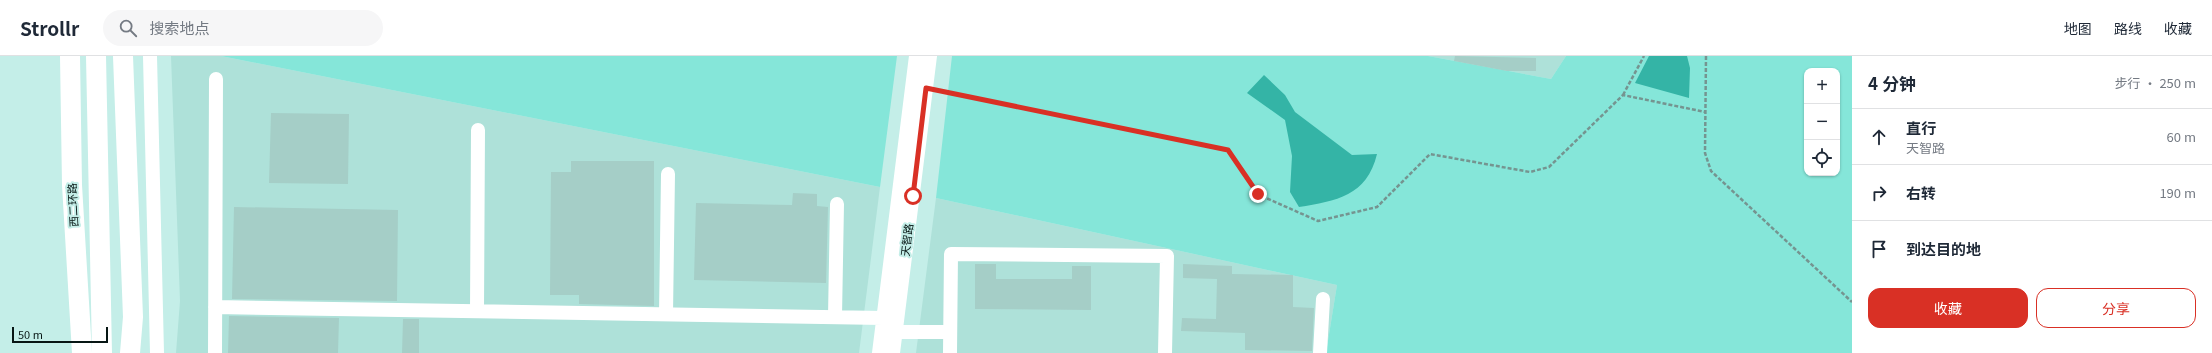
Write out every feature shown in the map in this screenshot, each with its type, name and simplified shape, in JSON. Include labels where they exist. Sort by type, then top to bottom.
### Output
[{"type":"highway","name":"西二环路","points":[[70,56],[72,186],[82,353]]},
{"type":"highway","points":[[96,56],[100,327],[102,353]]},
{"type":"highway","points":[[123,56],[133,317],[130,353]]},
{"type":"highway","points":[[98,353],[100,327]]},
{"type":"street","points":[[150,56],[157,353]]},
{"type":"street","name":"天智路","points":[[879,353],[916,56]]},
{"type":"street","name":"天智路","points":[[893,353],[930,56]]},
{"type":"street","points":[[215,353],[216,79]]},
{"type":"street","points":[[477,311],[478,130]]},
{"type":"street","points":[[666,314],[668,174]]},
{"type":"street","points":[[835,317],[837,204]]},
{"type":"street","points":[[950,353],[951,254],[1166,256],[1165,353]]},
{"type":"street","points":[[1320,353],[1323,299]]},
{"type":"street","points":[[215,307],[883,318]]},
{"type":"street","points":[[896,332],[950,332]]},
{"type":"path","points":[[926,88],[1228,150],[1258,194],[1318,221],[1376,207],[1430,154],[1530,172],[1549,167],[1623,95],[1644,56]]},
{"type":"path","points":[[1706,56],[1705,153],[1711,171],[1852,302]]},
{"type":"path","points":[[1623,95],[1705,112]]},
{"type":"shaded area","points":[[171,56],[221,56],[880,187],[859,353],[176,353],[180,301]]},
{"type":"shaded area","points":[[221,56],[897,56],[880,187]]},
{"type":"shaded area","points":[[952,56],[1428,56],[1551,79],[1566,56],[1852,56],[1852,353],[1326,353],[1337,285],[936,198]]},
{"type":"shaded area","points":[[1428,56],[1566,56],[1551,79]]},
{"type":"shaded area","points":[[1649,56],[1687,56],[1690,68],[1689,98],[1635,83]]},
{"type":"shaded area","points":[[1264,75],[1285,95],[1295,112],[1352,155],[1377,154],[1366,179],[1358,188],[1337,199],[1299,207],[1290,192],[1292,156],[1285,120],[1247,93]]},
{"type":"shaded area","points":[[936,198],[1337,285],[1326,353],[916,353]]},
{"type":"building","points":[[1455,56],[1536,58],[1536,71],[1507,71],[1454,61]]},
{"type":"building","points":[[271,113],[349,114],[348,184],[269,183]]},
{"type":"building","points":[[571,161],[654,161],[654,306],[579,304],[579,295],[550,295],[551,172],[571,172]]},
{"type":"building","points":[[793,193],[817,194],[817,206],[828,207],[826,283],[694,280],[696,203],[792,205]]},
{"type":"building","points":[[234,207],[398,210],[397,301],[232,299]]},
{"type":"building","points":[[975,264],[996,264],[996,279],[1072,279],[1072,266],[1091,266],[1091,310],[975,309]]},
{"type":"building","points":[[1183,264],[1232,266],[1232,274],[1293,275],[1293,307],[1314,308],[1312,351],[1245,350],[1245,333],[1181,331],[1182,318],[1216,319],[1217,279],[1183,278]]},
{"type":"building","points":[[229,316],[339,318],[338,353],[228,353]]},
{"type":"building","points":[[403,319],[419,319],[419,353],[402,353]]},
{"type":"route","points":[[913,196],[926,88],[1228,150],[1258,194]]}]
